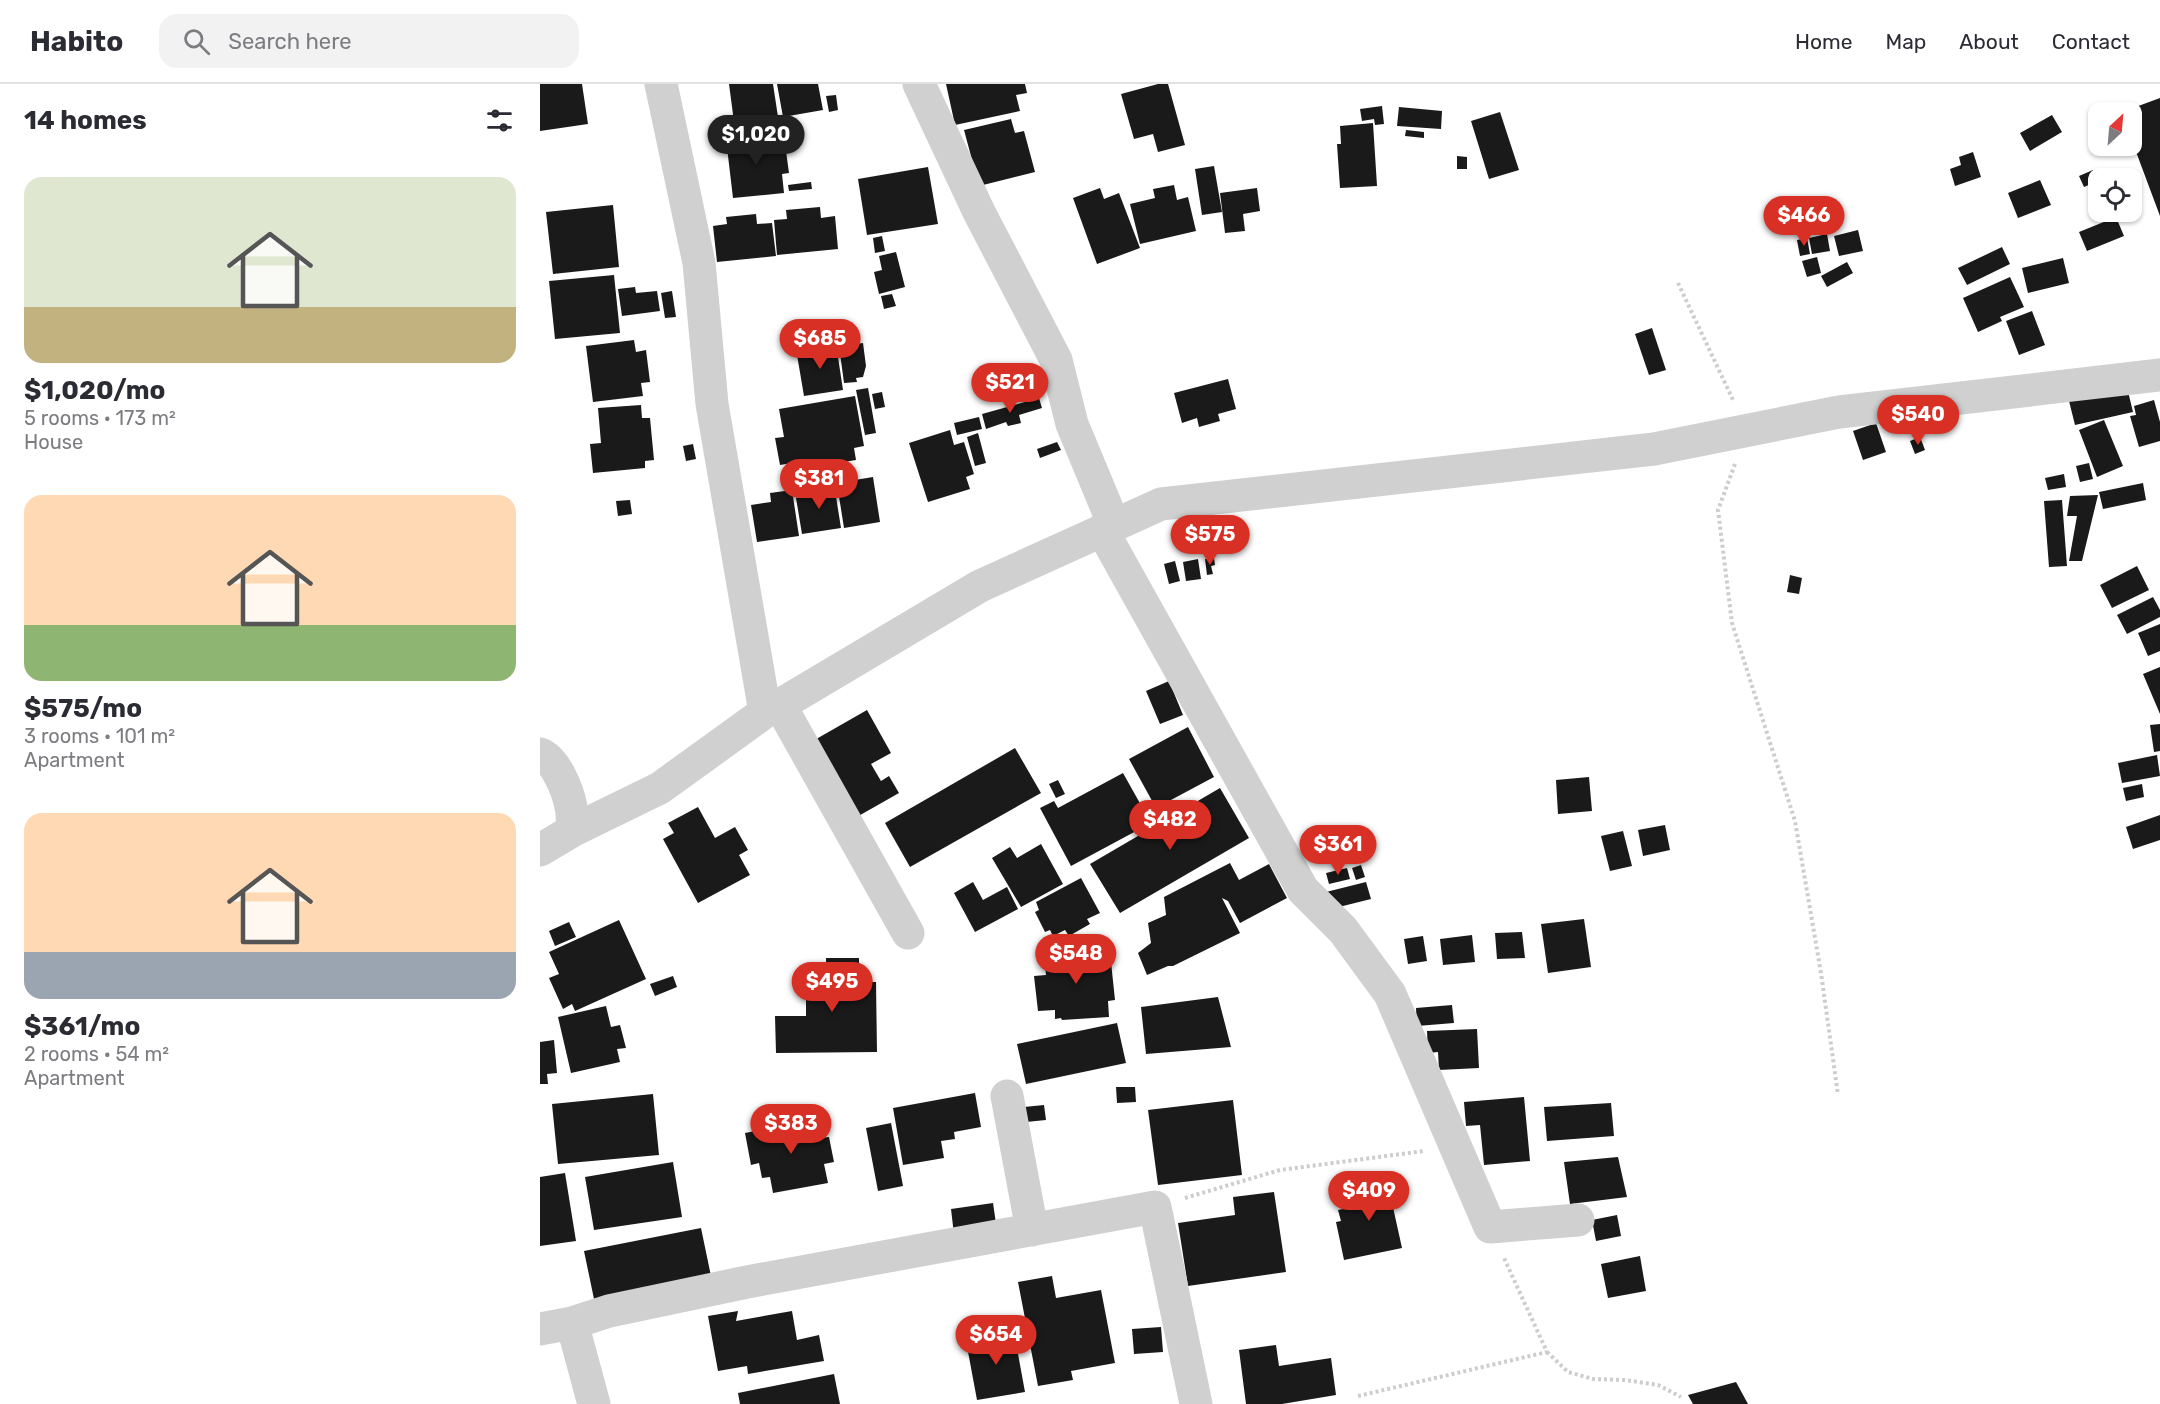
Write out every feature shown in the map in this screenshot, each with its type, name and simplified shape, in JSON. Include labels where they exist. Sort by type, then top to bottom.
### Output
[{"type":"street","points":[[540,850],[572,831],[660,788],[765,712],[712,404],[699,263],[661,84]]},
{"type":"street","points":[[919,84],[979,212],[1056,360],[1072,424],[1108,528],[1303,890],[1343,930],[1390,994],[1490,1227],[1578,1220]]},
{"type":"street","points":[[908,933],[780,705],[980,585],[1161,504],[1654,449],[1839,412],[2160,375]]},
{"type":"street","points":[[540,754],[546,756],[562,777],[572,808],[572,831]]},
{"type":"street","points":[[1007,1096],[1032,1230]]},
{"type":"street","points":[[540,1329],[680,1296],[955,1242],[1155,1207],[1196,1404]]},
{"type":"street","points":[[572,1323],[594,1404]]},
{"type":"path","points":[[1678,283],[1747,430],[1718,510],[1732,623],[1794,821],[1821,973],[1838,1095]]},
{"type":"path","points":[[1155,1207],[1280,1170],[1455,1146]]},
{"type":"path","points":[[1490,1227],[1547,1353],[1568,1372],[1593,1379],[1625,1380],[1658,1385],[1681,1397]]},
{"type":"path","points":[[1358,1396],[1547,1353]]},
{"type":"building","points":[[540,84],[582,84],[588,124],[540,131]]},
{"type":"building","points":[[729,84],[773,84],[778,117],[734,122]]},
{"type":"building","points":[[777,84],[818,84],[823,110],[783,117]]},
{"type":"building","points":[[946,84],[1025,84],[1027,93],[1016,95],[1020,111],[955,125]]},
{"type":"building","points":[[1158,84],[1168,84],[1185,145],[1158,152],[1153,134],[1134,139],[1121,94]]},
{"type":"building","points":[[836,95],[838,110],[829,112],[826,96]]},
{"type":"building","points":[[2160,98],[2160,216],[2138,156],[2142,156],[2142,105]]},
{"type":"building","points":[[1382,106],[1384,124],[1375,125],[1374,119],[1362,121],[1360,109]]},
{"type":"building","points":[[1399,107],[1442,111],[1441,129],[1397,126]]},
{"type":"building","points":[[1500,112],[1519,170],[1489,179],[1471,121]]},
{"type":"building","points":[[2052,115],[2062,132],[2030,151],[2020,133]]},
{"type":"building","points":[[1011,119],[1015,133],[1024,131],[1035,172],[979,186],[964,130]]},
{"type":"building","points":[[1373,123],[1377,186],[1340,188],[1337,144],[1341,144],[1340,126]]},
{"type":"building","points":[[1406,130],[1424,132],[1424,138],[1405,136]]},
{"type":"building","points":[[777,134],[779,152],[786,151],[789,173],[782,174],[784,193],[733,198],[726,139]]},
{"type":"building","points":[[1973,152],[1981,177],[1955,186],[1950,169],[1961,165],[1959,157]]},
{"type":"building","points":[[1457,156],[1467,157],[1467,169],[1457,169]]},
{"type":"building","points":[[1214,166],[1222,212],[1202,215],[1195,169]]},
{"type":"building","points":[[928,167],[938,224],[867,235],[858,179]]},
{"type":"building","points":[[2088,172],[2088,185],[2084,187],[2079,176]]},
{"type":"building","points":[[2040,180],[2051,205],[2018,218],[2008,193]]},
{"type":"building","points":[[811,182],[812,189],[789,191],[788,185]]},
{"type":"building","points":[[1174,185],[1177,200],[1188,197],[1196,231],[1140,244],[1130,204],[1155,198],[1153,189]]},
{"type":"building","points":[[1100,188],[1104,199],[1119,193],[1140,248],[1097,264],[1073,198]]},
{"type":"building","points":[[1257,188],[1260,211],[1243,214],[1245,231],[1225,233],[1220,193]]},
{"type":"building","points":[[613,205],[619,267],[553,274],[546,212]]},
{"type":"building","points":[[820,207],[821,218],[835,216],[838,249],[777,255],[774,220],[787,219],[786,210]]},
{"type":"building","points":[[756,214],[757,224],[772,223],[776,256],[717,262],[713,226],[727,224],[726,217]]},
{"type":"building","points":[[2104,222],[2118,222],[2124,236],[2087,251],[2079,232]]},
{"type":"building","points":[[1858,230],[1863,251],[1839,256],[1834,236]]},
{"type":"building","points":[[1827,234],[1830,251],[1812,254],[1809,238]]},
{"type":"building","points":[[882,236],[885,251],[875,253],[873,238]]},
{"type":"building","points":[[1807,238],[1810,254],[1800,256],[1797,240]]},
{"type":"building","points":[[2002,247],[2010,264],[1967,285],[1958,268]]},
{"type":"building","points":[[896,252],[905,287],[879,294],[874,272],[882,270],[879,256]]},
{"type":"building","points":[[1817,257],[1821,273],[1807,277],[1802,261]]},
{"type":"building","points":[[2063,258],[2069,283],[2028,293],[2022,268]]},
{"type":"building","points":[[1847,262],[1853,273],[1827,287],[1821,276]]},
{"type":"building","points":[[614,275],[620,333],[555,339],[549,281]]},
{"type":"building","points":[[2010,277],[2024,307],[2000,317],[2002,321],[1978,332],[1963,298]]},
{"type":"building","points":[[635,287],[636,293],[657,291],[660,311],[622,316],[618,289]]},
{"type":"building","points":[[672,291],[676,317],[665,318],[661,293]]},
{"type":"building","points":[[892,294],[896,306],[884,309],[881,296]]},
{"type":"building","points":[[2032,311],[2045,345],[2019,355],[2006,321]]},
{"type":"building","points":[[1652,328],[1666,370],[1649,375],[1635,334]]},
{"type":"building","points":[[845,337],[846,349],[856,348],[856,344],[863,343],[866,366],[863,377],[856,378],[857,382],[844,383],[838,338]]},
{"type":"building","points":[[634,340],[636,352],[646,350],[650,382],[641,383],[643,396],[593,402],[586,346]]},
{"type":"building","points":[[836,344],[843,390],[804,396],[796,349]]},
{"type":"building","points":[[1228,379],[1236,409],[1218,414],[1220,421],[1199,427],[1197,418],[1182,423],[1174,393]]},
{"type":"building","points":[[2126,383],[2133,412],[2075,425],[2068,397]]},
{"type":"building","points":[[868,388],[876,433],[865,435],[856,390]]},
{"type":"building","points":[[882,392],[885,407],[875,409],[872,394]]},
{"type":"building","points":[[855,396],[864,446],[854,448],[856,460],[819,466],[817,459],[780,465],[775,438],[784,437],[779,409]]},
{"type":"building","points":[[1039,398],[1042,408],[1019,415],[1021,423],[1008,426],[1006,422],[986,429],[982,414]]},
{"type":"building","points":[[2154,400],[2160,422],[2160,441],[2139,447],[2130,416],[2136,415],[2134,406]]},
{"type":"building","points":[[641,405],[642,418],[650,418],[654,460],[645,461],[645,468],[593,473],[590,444],[601,443],[598,408]]},
{"type":"building","points":[[1921,414],[1923,426],[1902,429],[1900,416]]},
{"type":"building","points":[[979,417],[982,429],[957,435],[954,423]]},
{"type":"building","points":[[2104,420],[2123,466],[2097,477],[2079,430]]},
{"type":"building","points":[[1876,423],[1886,452],[1863,460],[1853,431]]},
{"type":"building","points":[[950,430],[954,445],[964,442],[974,474],[966,477],[970,489],[928,502],[909,443]]},
{"type":"building","points":[[978,433],[986,463],[975,466],[967,437]]},
{"type":"building","points":[[1920,437],[1925,450],[1915,454],[1910,441]]},
{"type":"building","points":[[1057,442],[1061,450],[1040,458],[1037,449]]},
{"type":"building","points":[[693,444],[696,459],[686,461],[683,446]]},
{"type":"building","points":[[2089,463],[2093,479],[2080,482],[2076,466]]},
{"type":"building","points":[[2064,474],[2066,487],[2048,490],[2045,478]]},
{"type":"building","points":[[873,477],[880,522],[844,528],[838,490],[851,488],[849,481]]},
{"type":"building","points":[[2143,483],[2146,500],[2103,509],[2099,492]]},
{"type":"building","points":[[834,484],[841,528],[802,534],[796,498],[810,496],[809,487]]},
{"type":"building","points":[[792,490],[799,536],[757,542],[751,505],[771,502],[770,493]]},
{"type":"building","points":[[2098,495],[2082,561],[2069,561],[2077,516],[2067,516],[2070,496]]},
{"type":"building","points":[[630,500],[632,514],[618,516],[616,501]]},
{"type":"building","points":[[2062,500],[2067,566],[2049,567],[2044,501]]},
{"type":"building","points":[[1214,558],[1215,565],[1211,566],[1213,574],[1207,575],[1205,559]]},
{"type":"building","points":[[1198,559],[1201,579],[1186,581],[1183,562]]},
{"type":"building","points":[[1175,561],[1180,581],[1169,584],[1164,564]]},
{"type":"building","points":[[2137,566],[2149,590],[2112,608],[2100,585]]},
{"type":"building","points":[[1790,575],[1802,578],[1799,594],[1787,592]]},
{"type":"building","points":[[2153,597],[2160,610],[2160,617],[2127,634],[2117,615]]},
{"type":"building","points":[[2160,624],[2160,651],[2148,656],[2138,633]]},
{"type":"building","points":[[2160,667],[2160,714],[2143,674]]},
{"type":"building","points":[[1169,681],[1183,715],[1160,724],[1146,691]]},
{"type":"building","points":[[867,710],[891,753],[871,764],[881,781],[889,776],[899,793],[855,818],[811,742]]},
{"type":"building","points":[[2160,724],[2160,751],[2154,752],[2150,725]]},
{"type":"building","points":[[1188,727],[1214,777],[1156,808],[1129,759]]},
{"type":"building","points":[[1015,748],[1041,793],[910,867],[885,823]]},
{"type":"building","points":[[2157,755],[2160,776],[2122,783],[2118,763]]},
{"type":"building","points":[[1123,773],[1151,823],[1071,866],[1040,808],[1054,801],[1058,808]]},
{"type":"building","points":[[1589,777],[1592,811],[1558,814],[1556,780]]},
{"type":"building","points":[[1058,780],[1065,794],[1056,798],[1049,784]]},
{"type":"building","points":[[2142,784],[2144,797],[2126,801],[2123,788]]},
{"type":"building","points":[[1220,788],[1249,838],[1120,913],[1090,864]]},
{"type":"building","points":[[698,807],[715,838],[735,827],[748,850],[739,855],[750,875],[698,903],[663,839],[674,833],[668,823]]},
{"type":"building","points":[[2160,815],[2160,840],[2133,849],[2126,827]]},
{"type":"building","points":[[1665,825],[1670,850],[1643,856],[1638,830]]},
{"type":"building","points":[[1351,827],[1354,842],[1342,844],[1339,829]]},
{"type":"building","points":[[1623,831],[1632,866],[1610,871],[1601,836]]},
{"type":"building","points":[[1041,844],[1063,884],[1021,907],[992,858],[1010,847],[1017,858]]},
{"type":"building","points":[[1230,863],[1239,880],[1269,864],[1287,898],[1240,923],[1228,901],[1222,898],[1240,933],[1173,966],[1147,975],[1138,953],[1151,943],[1148,923],[1166,915],[1164,897]]},
{"type":"building","points":[[1361,865],[1365,877],[1356,880],[1352,868]]},
{"type":"building","points":[[1347,868],[1350,879],[1329,884],[1326,873]]},
{"type":"building","points":[[1081,878],[1100,913],[1087,919],[1090,924],[1069,936],[1065,930],[1053,936],[1050,930],[1045,932],[1035,912],[1039,910],[1036,902]]},
{"type":"building","points":[[973,882],[983,900],[1007,887],[1018,909],[975,932],[954,893]]},
{"type":"building","points":[[1366,882],[1371,899],[1331,909],[1326,892]]},
{"type":"building","points":[[1584,919],[1591,967],[1548,973],[1541,924]]},
{"type":"building","points":[[619,920],[646,979],[575,1011],[572,1004],[563,1009],[549,978],[559,974],[549,952]]},
{"type":"building","points":[[569,922],[576,937],[555,946],[549,931]]},
{"type":"building","points":[[1522,932],[1525,958],[1497,959],[1495,933]]},
{"type":"building","points":[[1472,935],[1475,962],[1443,965],[1440,939]]},
{"type":"building","points":[[1423,936],[1427,961],[1408,964],[1404,939]]},
{"type":"building","points":[[1103,948],[1104,962],[1111,962],[1115,1000],[1108,1001],[1109,1017],[1062,1020],[1061,1018],[1055,1019],[1055,1010],[1038,1011],[1034,976],[1046,975],[1044,953]]},
{"type":"building","points":[[826,958],[859,958],[859,982],[876,982],[877,1052],[776,1053],[775,1016],[806,1016],[806,966],[826,966]]},
{"type":"building","points":[[673,976],[677,987],[655,996],[650,984]]},
{"type":"building","points":[[1218,997],[1231,1047],[1146,1054],[1141,1007]]},
{"type":"building","points":[[1452,1005],[1454,1023],[1417,1026],[1416,1008]]},
{"type":"building","points":[[606,1006],[611,1027],[620,1025],[626,1048],[617,1049],[620,1062],[571,1073],[558,1017]]},
{"type":"building","points":[[1117,1023],[1126,1063],[1026,1084],[1017,1044]]},
{"type":"building","points":[[1477,1029],[1479,1068],[1439,1070],[1438,1052],[1428,1053],[1427,1031]]},
{"type":"building","points":[[554,1040],[557,1073],[547,1074],[548,1084],[540,1084],[540,1042]]},
{"type":"building","points":[[1116,1087],[1135,1087],[1136,1102],[1117,1103]]},
{"type":"building","points":[[975,1093],[981,1127],[954,1132],[955,1139],[941,1141],[944,1158],[903,1165],[893,1108]]},
{"type":"building","points":[[653,1094],[659,1155],[558,1164],[552,1104]]},
{"type":"building","points":[[1524,1097],[1530,1161],[1484,1165],[1480,1125],[1466,1126],[1464,1102]]},
{"type":"building","points":[[1233,1100],[1242,1175],[1158,1185],[1148,1110]]},
{"type":"building","points":[[1611,1103],[1614,1136],[1547,1141],[1544,1107]]},
{"type":"building","points":[[1044,1105],[1046,1120],[1026,1122],[1024,1107]]},
{"type":"building","points":[[816,1119],[820,1138],[829,1137],[834,1162],[824,1164],[828,1183],[773,1193],[770,1177],[762,1178],[759,1163],[751,1165],[745,1133]]},
{"type":"building","points":[[891,1123],[903,1186],[878,1191],[866,1128]]},
{"type":"building","points":[[1618,1157],[1627,1197],[1570,1204],[1564,1162]]},
{"type":"building","points":[[673,1162],[682,1217],[594,1230],[585,1177]]},
{"type":"building","points":[[565,1173],[576,1241],[540,1246],[540,1177]]},
{"type":"building","points":[[1387,1180],[1402,1248],[1344,1260],[1336,1222],[1341,1221],[1338,1210],[1353,1207],[1349,1188]]},
{"type":"building","points":[[1274,1192],[1286,1272],[1188,1286],[1178,1223],[1235,1215],[1233,1197]]},
{"type":"building","points":[[993,1203],[998,1237],[955,1243],[951,1209]]},
{"type":"building","points":[[1617,1215],[1621,1236],[1596,1241],[1592,1220]]},
{"type":"building","points":[[701,1228],[711,1276],[594,1299],[584,1251]]},
{"type":"building","points":[[1640,1256],[1646,1291],[1608,1298],[1601,1264]]},
{"type":"building","points":[[1052,1276],[1056,1298],[1101,1290],[1115,1363],[1071,1371],[1073,1380],[1038,1386],[1018,1282]]},
{"type":"building","points":[[738,1311],[736,1321],[792,1311],[797,1340],[819,1335],[824,1361],[748,1374],[747,1366],[718,1371],[708,1316]]},
{"type":"building","points":[[1161,1327],[1163,1352],[1134,1354],[1132,1329]]},
{"type":"building","points":[[1014,1332],[1025,1392],[977,1400],[966,1341]]},
{"type":"building","points":[[1276,1345],[1279,1366],[1331,1358],[1336,1395],[1282,1404],[1246,1404],[1239,1350]]},
{"type":"building","points":[[834,1374],[840,1404],[740,1404],[738,1393]]},
{"type":"building","points":[[1736,1382],[1748,1404],[1693,1404],[1688,1395]]}]
